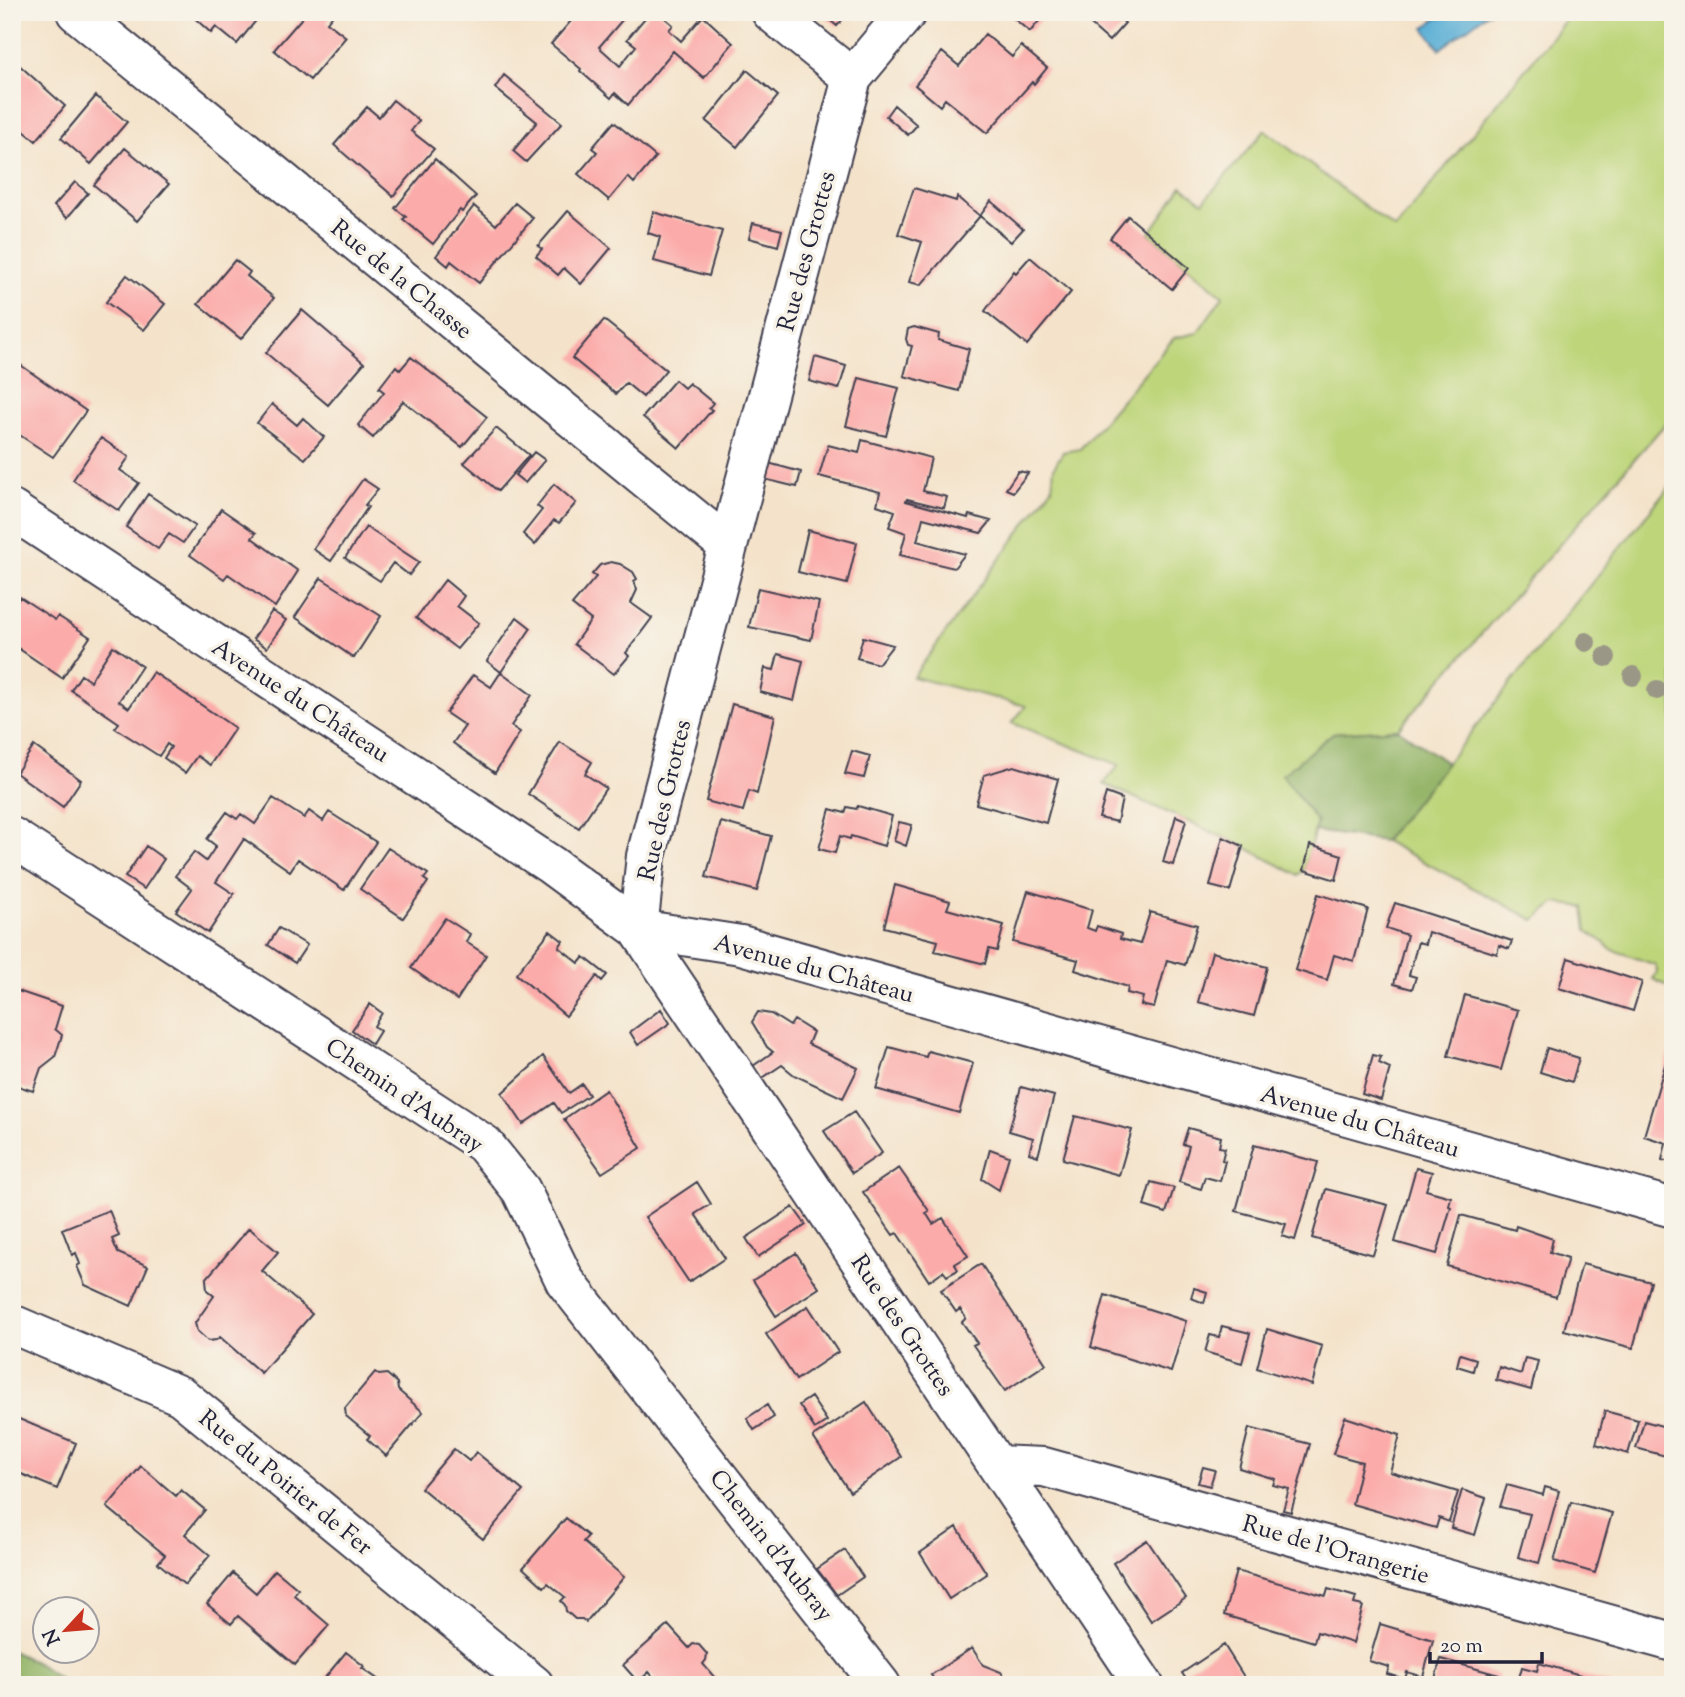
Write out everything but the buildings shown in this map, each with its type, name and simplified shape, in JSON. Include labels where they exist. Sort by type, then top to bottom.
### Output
[{"type":"street","name":"Rue de la Chasse","points":[[76,12],[728,546]]},
{"type":"street","points":[[771,12],[852,78]]},
{"type":"street","name":"Rue des Grottes","points":[[907,12],[852,78],[646,856],[638,929],[1144,1685]]},
{"type":"street","name":"Avenue du Château","points":[[12,510],[551,865],[638,929],[741,946],[1673,1208]]},
{"type":"street","name":"Chemin d'Aubray","points":[[12,836],[484,1144],[521,1190],[565,1281],[881,1685]]},
{"type":"street","name":"Rue du Poirier de Fer","points":[[12,1324],[181,1396],[534,1685]]},
{"type":"street","name":"Rue de l'Orangerie","points":[[997,1465],[1044,1467],[1673,1642]]},
{"type":"green space","points":[[1572,12],[1673,12],[1673,415],[1398,729],[1333,733],[1283,776],[1317,822],[1304,870],[1298,875],[1243,846],[1104,784],[1119,765],[1012,723],[1026,706],[913,677],[1052,488],[1054,467],[1063,452],[1080,449],[1174,338],[1197,333],[1223,296],[1149,234],[1182,186],[1203,202],[1265,130],[1395,229]]},
{"type":"green space","points":[[1673,482],[1673,989],[1653,979],[1657,972],[1656,965],[1610,949],[1587,931],[1584,907],[1556,903],[1534,920],[1384,841]]},
{"type":"green space","points":[[1398,729],[1447,763],[1384,841],[1314,831],[1317,822],[1282,775],[1333,733]]},
{"type":"green space","points":[[12,1651],[32,1661],[32,1666],[41,1666],[68,1685],[12,1685]]},
{"type":"water","points":[[1445,12],[1489,12],[1440,49],[1424,28]]}]
